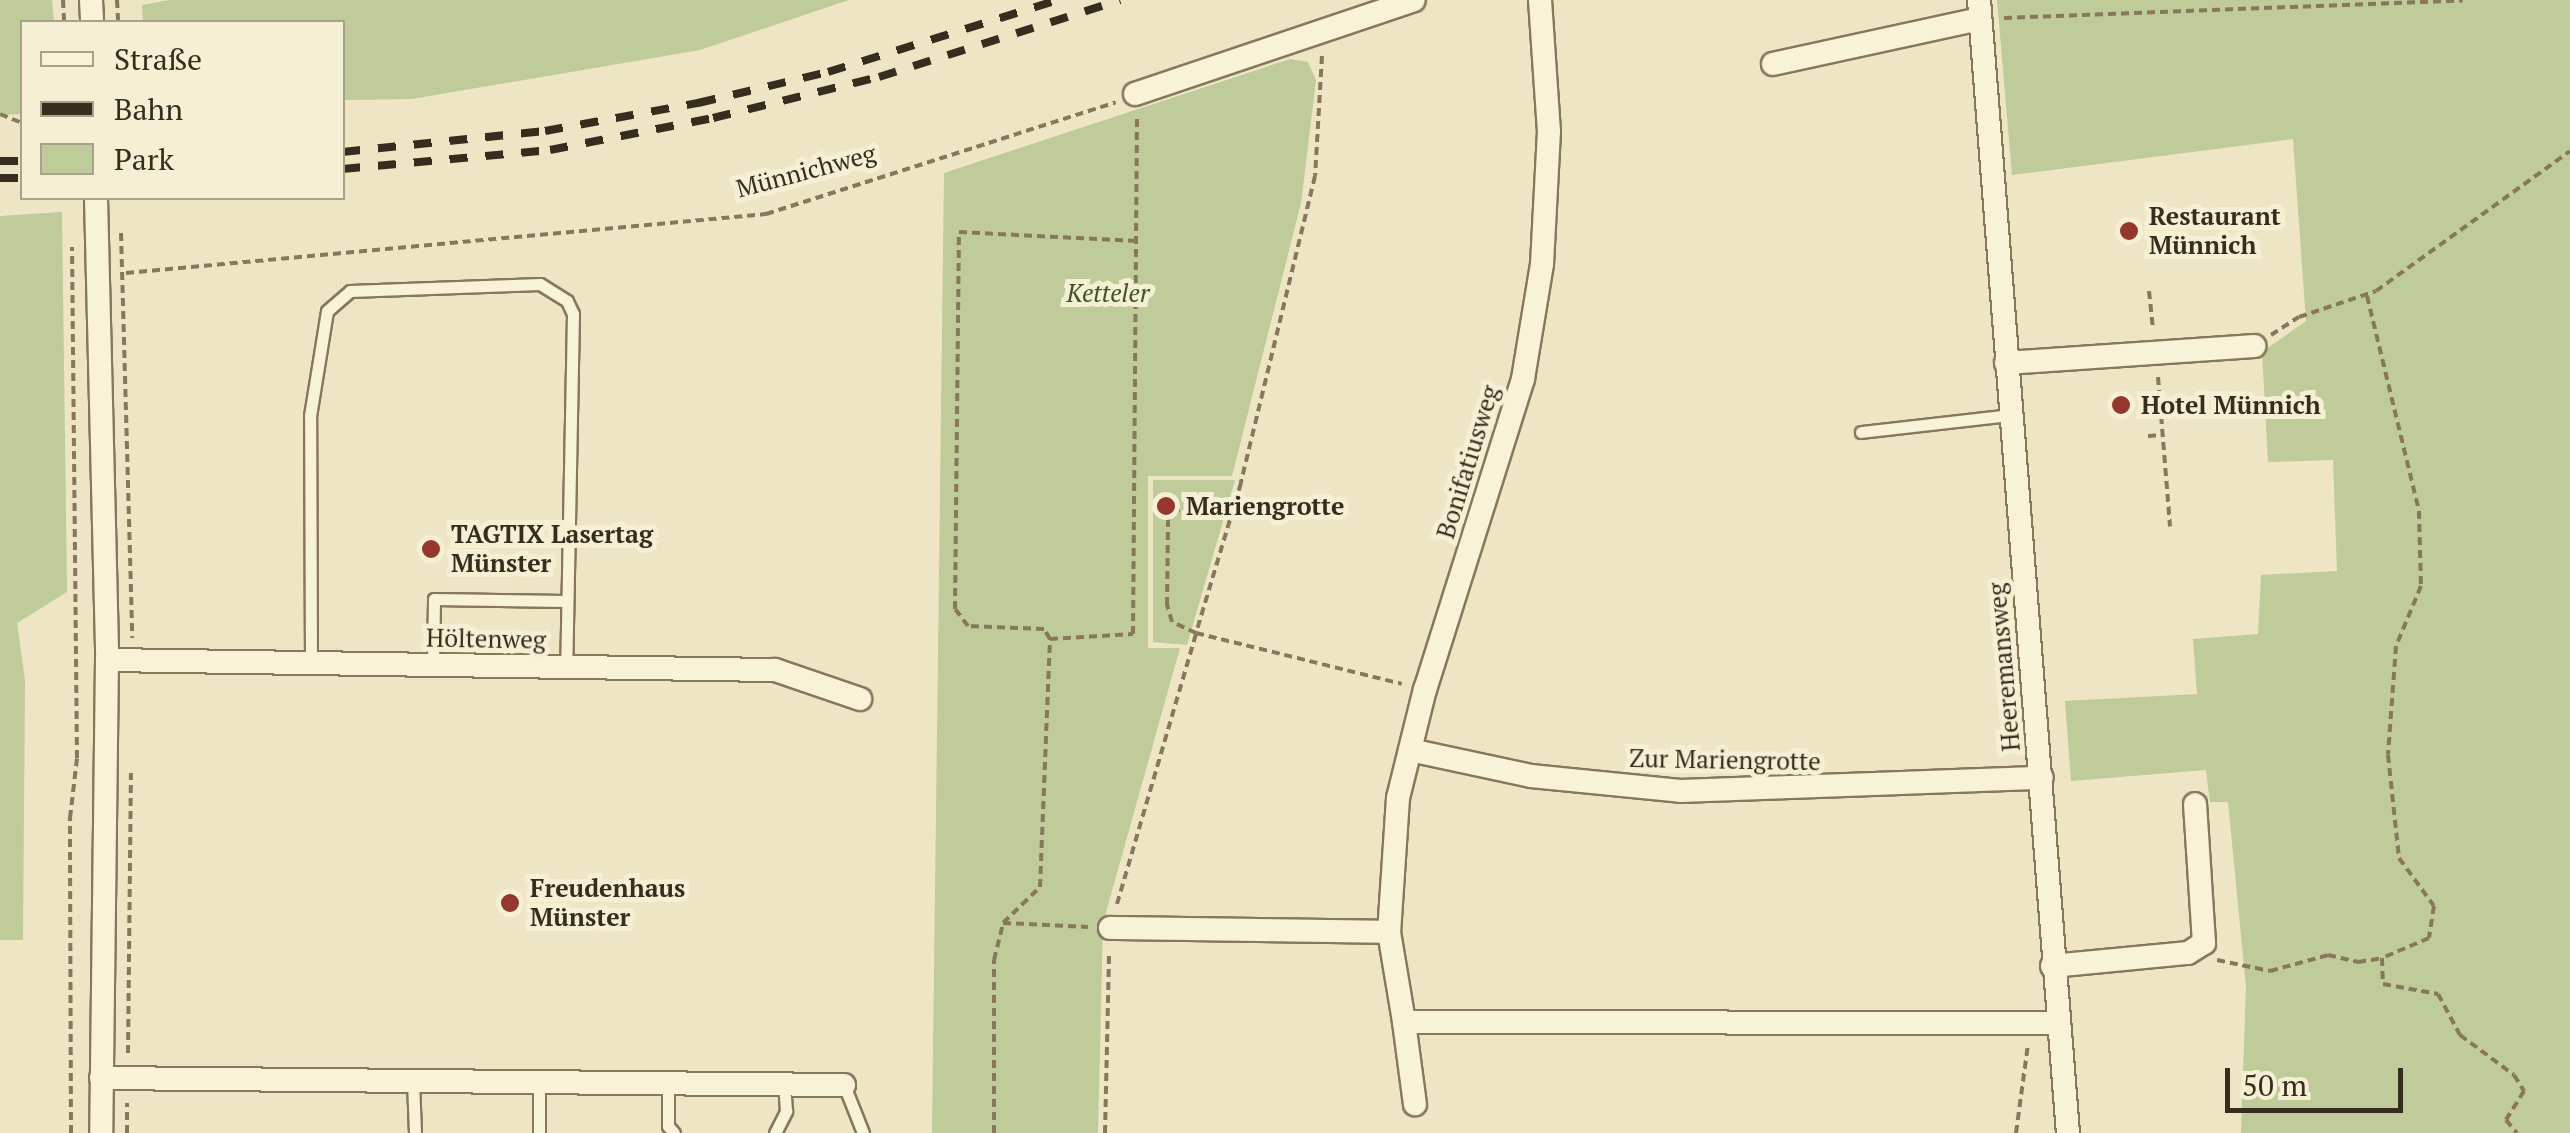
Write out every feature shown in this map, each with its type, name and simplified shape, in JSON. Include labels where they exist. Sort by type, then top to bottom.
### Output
[{"type":"street","points":[[1135,94],[1414,0]]},
{"type":"street","name":"Bonifatiusweg","points":[[1416,1104],[1389,932],[1393,838],[1425,690],[1502,449],[1533,324],[1549,162],[1540,0]]},
{"type":"street","points":[[1773,64],[1979,10]]},
{"type":"street","name":"Heeremansweg","points":[[1979,10],[2068,1133]]},
{"type":"street","points":[[96,200],[107,660],[101,1133]]},
{"type":"street","points":[[2006,363],[2254,346]]},
{"type":"street","name":"Höltenweg","points":[[107,660],[775,670],[860,699]]},
{"type":"street","name":"Zur Mariengrotte","points":[[1410,750],[1531,776],[1680,791],[2042,778]]},
{"type":"street","points":[[2052,966],[2188,952],[2206,934],[2195,804]]},
{"type":"street","points":[[1110,928],[1389,932]]},
{"type":"street","points":[[1404,1022],[2057,1022]]},
{"type":"street","points":[[101,1078],[844,1085]]},
{"type":"lane","points":[[312,664],[310,416],[327,311],[350,291],[540,284],[567,300],[573,355],[570,572],[564,600],[566,667]]},
{"type":"lane","points":[[1861,432],[2010,415]]},
{"type":"lane","points":[[433,665],[434,599],[564,600]]},
{"type":"lane","points":[[413,1081],[415,1133]]},
{"type":"lane","points":[[538,1133],[539,1082]]},
{"type":"lane","points":[[668,1084],[668,1126],[674,1133]]},
{"type":"lane","points":[[776,1133],[786,1111],[784,1084]]},
{"type":"lane","points":[[844,1085],[863,1133]]},
{"type":"path","points":[[1979,10],[2464,0]]},
{"type":"path","points":[[1105,1133],[1110,928],[1241,482],[1315,176],[1325,78],[1312,33]]},
{"type":"path","points":[[1050,639],[1133,634],[1138,241],[1135,94]]},
{"type":"path","name":"Münnichweg","points":[[126,273],[766,214],[1135,94]]},
{"type":"path","points":[[2254,346],[2299,317],[2367,296],[2570,151]]},
{"type":"path","points":[[994,1133],[994,960],[1003,924],[1040,887],[1050,639],[1044,629],[968,626],[956,608],[959,232],[1138,241]]},
{"type":"path","points":[[71,1133],[70,832],[77,758],[73,238]]},
{"type":"path","points":[[2150,292],[2170,527]]},
{"type":"path","points":[[2188,952],[2270,971],[2328,955],[2358,962],[2382,958],[2414,950],[2430,938],[2434,906],[2399,858],[2388,755],[2396,646],[2421,586],[2420,511],[2367,296]]},
{"type":"path","points":[[2148,436],[2163,434]]},
{"type":"path","points":[[1190,509],[1172,511],[1168,519],[1168,605],[1172,622],[1196,633],[1425,690]]},
{"type":"path","points":[[1003,924],[1110,928]]},
{"type":"path","points":[[2382,958],[2383,984],[2438,994],[2460,1034],[2514,1076],[2524,1091],[2506,1120],[2517,1133]]},
{"type":"path","points":[[2016,1133],[2028,1024]]},
{"type":"green space","points":[[0,0],[52,0],[54,20],[20,20],[20,114],[0,115]]},
{"type":"green space","points":[[170,0],[849,0],[700,50],[412,99],[345,100],[345,20],[143,20],[142,5]]},
{"type":"green space","points":[[1997,0],[2570,0],[2570,1133],[2241,1133],[2246,987],[2228,802],[2210,802],[2206,770],[2071,781],[2065,701],[2197,694],[2193,639],[2258,634],[2261,575],[2337,571],[2333,460],[2268,462],[2262,352],[2306,321],[2293,139],[2012,175]]},
{"type":"green space","name":"Ketteler","points":[[1290,59],[1308,62],[1316,80],[1301,203],[1232,476],[1148,476],[1148,648],[1180,648],[1103,923],[1098,1133],[932,1133],[944,173]]},
{"type":"green space","points":[[62,212],[67,592],[17,623],[25,680],[23,940],[0,940],[0,216]]},
{"type":"green space","points":[[1153,480],[1235,480],[1187,645],[1153,642]]},
{"type":"railway","points":[[345,152],[545,131],[698,103],[828,72],[1058,0]]},
{"type":"railway","points":[[345,169],[550,150],[713,118],[879,77],[1120,0]]},
{"type":"railway","points":[[0,161],[20,161]]},
{"type":"railway","points":[[0,178],[20,178]]},
{"type":"place","name":"Restaurant Münnich","points":[[2129,231]]},
{"type":"place","name":"Hotel Münnich","points":[[2121,405]]},
{"type":"place","name":"Mariengrotte","points":[[1166,506]]},
{"type":"place","name":"TAGTIX Lasertag Münster","points":[[431,549]]},
{"type":"place","name":"Freudenhaus Münster","points":[[510,903]]}]
